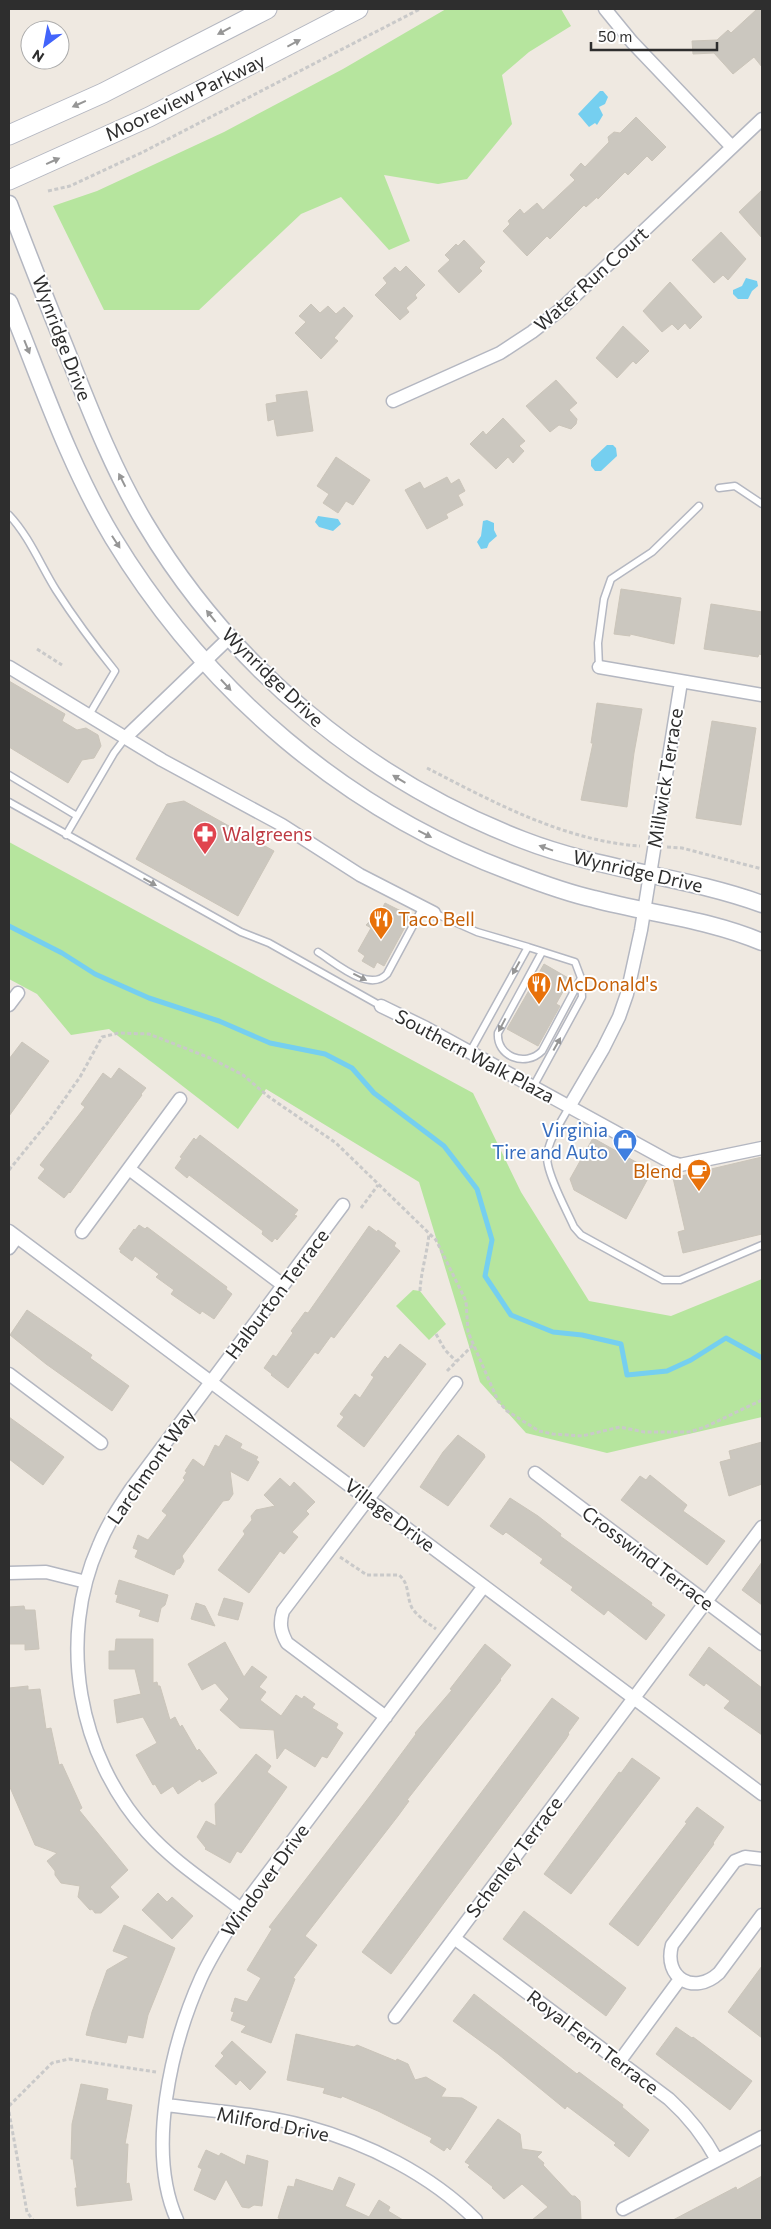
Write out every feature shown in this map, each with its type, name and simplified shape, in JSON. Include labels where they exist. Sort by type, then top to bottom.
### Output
[{"type":"main road","name":"Mooreview Parkway","points":[[9,135],[103,93],[267,9]]},
{"type":"main road","name":"Mooreview Parkway","points":[[9,180],[149,117],[358,9]]},
{"type":"street","points":[[605,9],[632,42],[732,147]]},
{"type":"street","name":"Water Run Court","points":[[394,400],[478,364],[532,332],[560,310],[762,119]]},
{"type":"street","name":"Wynridge Drive","points":[[9,204],[86,402],[120,478],[145,524],[195,596],[229,638],[281,690],[313,718],[386,771],[426,795],[473,819],[564,855],[710,888],[762,904]]},
{"type":"street","name":"Wynridge Drive","points":[[9,302],[72,456],[112,537],[173,625],[259,718],[293,747],[372,804],[461,852],[553,888],[594,900],[699,921],[762,942]]},
{"type":"street","points":[[126,737],[229,638]]},
{"type":"street","points":[[9,667],[162,760],[282,825],[360,875],[428,910]]},
{"type":"street","points":[[599,667],[762,695]]},
{"type":"street","name":"Millwick Terrace","points":[[650,875],[681,682]]},
{"type":"street","name":"Southern Walk Plaza","points":[[569,1107],[619,1018],[627,994],[650,875]]},
{"type":"street","points":[[9,1005],[18,993]]},
{"type":"street","name":"Southern Walk Plaza","points":[[382,1006],[670,1162],[680,1165],[762,1148]]},
{"type":"street","points":[[82,1232],[180,1099]]},
{"type":"street","points":[[129,1169],[283,1285]]},
{"type":"street","name":"Halburton Terrace","points":[[211,1382],[343,1205]]},
{"type":"street","points":[[9,1248],[13,1234]]},
{"type":"street","name":"Village Drive","points":[[13,1234],[762,1794]]},
{"type":"street","points":[[9,1374],[101,1442]]},
{"type":"street","name":"Larchmont Way","points":[[211,1382],[113,1516],[98,1546],[86,1582],[78,1633],[77,1666],[86,1722],[105,1770],[126,1806],[147,1832],[171,1855],[241,1909]]},
{"type":"street","points":[[386,1717],[287,1643],[281,1632],[280,1621],[283,1611],[456,1383]]},
{"type":"street","name":"Crosswind Terrace","points":[[534,1473],[762,1644]]},
{"type":"street","name":"Schenley Terrace","points":[[395,2017],[762,1527]]},
{"type":"street","points":[[9,1573],[46,1572],[86,1582]]},
{"type":"street","name":"Windover Drive","points":[[178,2220],[166,2184],[162,2155],[166,2105],[171,2075],[185,2019],[201,1978],[241,1909],[484,1586]]},
{"type":"street","points":[[762,1859],[745,1857],[736,1861],[672,1945],[669,1954],[671,1966],[680,1979],[690,1984],[701,1984],[711,1981],[719,1974],[762,1915]]},
{"type":"street","name":"Royal Fern Terrace","points":[[454,1938],[686,2114],[703,2135],[717,2160]]},
{"type":"street","points":[[618,2062],[680,1979]]},
{"type":"street","name":"Milford Drive","points":[[166,2105],[266,2118],[304,2126],[341,2137],[377,2152],[409,2169],[442,2191],[476,2220]]},
{"type":"street","points":[[623,2209],[762,2137]]},
{"type":"lane","points":[[719,488],[735,486],[762,504]]},
{"type":"lane","points":[[599,667],[599,634],[604,599],[611,579],[652,552],[699,506]]},
{"type":"lane","points":[[9,516],[18,525],[57,591],[86,635],[115,671],[89,715]]},
{"type":"lane","points":[[66,835],[114,753],[126,737]]},
{"type":"lane","points":[[9,775],[77,816]]},
{"type":"lane","points":[[9,802],[107,859],[241,932],[269,943],[382,1006]]},
{"type":"lane","points":[[318,952],[364,980],[373,982],[382,980],[428,910],[477,932],[575,962],[581,978],[582,997],[534,1087]]},
{"type":"lane","points":[[470,1052],[528,947]]},
{"type":"lane","points":[[542,952],[498,1033],[498,1040],[502,1049],[518,1059],[526,1061],[535,1058],[542,1051],[581,978]]},
{"type":"lane","points":[[569,1107],[554,1136],[548,1152],[547,1164],[574,1227],[582,1236],[663,1280],[680,1280],[762,1245]]},
{"type":"path","points":[[48,191],[70,186],[141,153],[420,9]]},
{"type":"path","points":[[37,649],[62,665]]},
{"type":"path","points":[[427,768],[478,795],[575,833],[619,845],[682,848],[762,869]]},
{"type":"path","points":[[9,1170],[49,1121],[75,1085],[102,1037],[119,1033],[135,1032],[149,1034],[210,1058],[243,1076],[269,1097],[336,1144],[436,1240],[466,1301],[468,1332],[498,1401],[507,1411],[539,1431],[582,1436],[620,1427],[644,1432],[689,1432],[762,1400]]},
{"type":"path","points":[[361,1208],[378,1185]]},
{"type":"path","points":[[420,1292],[421,1272],[427,1257],[429,1233]]},
{"type":"path","points":[[436,1334],[445,1350],[456,1361]]},
{"type":"path","points":[[446,1372],[473,1345]]},
{"type":"path","points":[[330,1549],[358,1570],[367,1574],[399,1575],[407,1585],[412,1607],[418,1616],[447,1636]]},
{"type":"path","points":[[9,2106],[52,2063],[69,2059],[171,2075]]},
{"type":"path","points":[[9,2112],[26,2212],[33,2220]]},
{"type":"green space","points":[[446,9],[561,9],[571,26],[529,52],[502,75],[512,124],[467,179],[438,184],[384,175],[410,241],[389,250],[341,197],[301,214],[199,310],[104,310],[53,206],[97,191],[224,132],[343,69]]},
{"type":"green space","points":[[9,842],[473,1093],[521,1192],[589,1301],[671,1316],[762,1279],[762,1417],[607,1453],[526,1433],[480,1382],[419,1182],[266,1089],[238,1129],[109,1029],[71,1035],[37,994],[9,979]]},
{"type":"green space","points":[[413,1290],[420,1291],[446,1324],[429,1340],[396,1306]]},
{"type":"water","points":[[600,91],[603,91],[608,97],[605,104],[599,107],[603,115],[597,125],[595,123],[589,127],[578,114]]},
{"type":"water","points":[[746,278],[757,281],[758,286],[752,291],[748,299],[738,299],[733,294],[733,290],[742,286]]},
{"type":"water","points":[[607,445],[613,445],[616,448],[617,456],[601,471],[595,471],[591,466],[591,460]]},
{"type":"water","points":[[318,516],[338,519],[341,524],[333,531],[319,527],[315,522]]},
{"type":"water","points":[[487,520],[494,523],[494,530],[497,536],[489,543],[487,548],[481,549],[477,542],[481,536],[483,521]]},
{"type":"building","points":[[757,9],[762,9],[762,67],[754,57],[733,74],[714,53],[693,54],[692,41],[717,40],[728,30],[731,33]]},
{"type":"building","points":[[636,117],[666,147],[652,161],[647,156],[628,175],[625,172],[598,199],[597,197],[586,207],[584,205],[550,239],[547,236],[527,256],[503,231],[510,224],[508,221],[520,209],[524,214],[537,203],[543,210],[575,180],[570,175],[581,163],[585,167],[609,142],[608,137],[614,132],[620,133]]},
{"type":"building","points":[[762,190],[762,238],[739,212]]},
{"type":"building","points":[[721,232],[746,259],[728,280],[723,275],[714,283],[692,260]]},
{"type":"building","points":[[464,240],[485,262],[479,268],[482,271],[459,293],[438,271],[450,260],[445,255],[456,244],[458,246]]},
{"type":"building","points":[[406,266],[425,285],[415,295],[417,298],[406,308],[409,312],[400,320],[375,295],[387,283],[383,278],[395,267],[400,272]]},
{"type":"building","points":[[670,282],[702,317],[690,329],[685,323],[678,330],[672,324],[662,332],[643,311]]},
{"type":"building","points":[[311,304],[320,313],[328,306],[336,314],[344,307],[353,316],[334,338],[338,341],[321,359],[295,333],[306,322],[299,316]]},
{"type":"building","points":[[623,326],[649,351],[636,364],[633,361],[617,378],[596,358]]},
{"type":"building","points":[[556,380],[577,403],[569,410],[577,419],[576,424],[571,429],[559,425],[550,432],[526,406]]},
{"type":"building","points":[[307,391],[313,431],[277,436],[274,419],[268,421],[266,404],[277,402],[276,395]]},
{"type":"building","points":[[503,418],[525,441],[519,446],[524,451],[513,463],[508,457],[496,469],[470,444],[483,431],[486,435]]},
{"type":"building","points":[[336,457],[370,480],[353,505],[346,501],[338,513],[323,503],[329,494],[317,486]]},
{"type":"building","points":[[447,477],[451,484],[459,479],[465,491],[458,495],[463,505],[446,514],[448,518],[427,529],[405,490],[420,482],[424,489]]},
{"type":"building","points":[[621,589],[681,598],[674,644],[630,634],[630,636],[614,634]]},
{"type":"building","points":[[711,604],[762,612],[762,655],[759,654],[758,657],[704,649]]},
{"type":"building","points":[[9,681],[65,714],[62,721],[77,730],[86,728],[98,735],[101,746],[94,758],[82,760],[68,783],[9,747]]},
{"type":"building","points":[[597,703],[642,709],[627,807],[581,800],[593,743],[591,743]]},
{"type":"building","points":[[712,721],[756,728],[741,825],[696,818]]},
{"type":"building","name":"Walgreens","points":[[184,801],[274,851],[238,916],[136,859],[167,804]]},
{"type":"building","name":"Taco Bell","points":[[385,903],[411,916],[384,966],[377,962],[374,968],[362,961],[365,956],[358,951],[371,928],[366,925],[382,909]]},
{"type":"building","name":"McDonald's","points":[[544,964],[570,979],[556,1004],[560,1006],[538,1046],[507,1029]]},
{"type":"building","points":[[22,1042],[49,1061],[9,1116],[9,1059]]},
{"type":"building","points":[[119,1068],[146,1088],[70,1193],[64,1198],[38,1178],[45,1169],[40,1165],[85,1107],[81,1104],[103,1073],[111,1079]]},
{"type":"building","points":[[200,1135],[298,1210],[294,1215],[297,1216],[277,1240],[275,1238],[272,1242],[262,1234],[263,1231],[189,1175],[187,1178],[175,1168],[182,1158],[180,1157],[194,1138],[196,1140]]},
{"type":"building","points":[[593,1138],[652,1171],[626,1219],[574,1190],[570,1179]]},
{"type":"building","points":[[762,1157],[762,1234],[683,1253],[678,1232],[685,1230],[673,1178]]},
{"type":"building","points":[[139,1225],[145,1229],[147,1227],[227,1287],[226,1289],[232,1294],[214,1319],[202,1311],[200,1314],[171,1294],[174,1290],[156,1277],[159,1274],[135,1256],[132,1261],[120,1252],[121,1250],[119,1249]]},
{"type":"building","points":[[369,1226],[396,1243],[394,1246],[400,1251],[334,1338],[331,1336],[318,1354],[315,1352],[288,1388],[264,1368],[273,1355],[276,1357],[293,1333],[291,1331],[305,1312],[308,1313]]},
{"type":"building","points":[[27,1310],[92,1355],[90,1358],[129,1386],[112,1411],[46,1364],[10,1335]]},
{"type":"building","points":[[400,1344],[426,1364],[364,1447],[337,1426],[344,1417],[340,1414],[355,1394],[360,1398],[374,1377],[371,1375],[385,1356],[388,1359]]},
{"type":"building","points":[[9,1417],[64,1457],[43,1485],[9,1459]]},
{"type":"building","points":[[226,1435],[242,1444],[240,1448],[258,1457],[256,1460],[259,1462],[248,1481],[230,1471],[233,1494],[229,1500],[223,1501],[182,1556],[184,1561],[174,1575],[135,1557],[138,1550],[133,1548],[138,1535],[148,1540],[167,1515],[162,1511],[185,1480],[183,1478],[187,1472],[185,1471],[193,1459],[204,1467],[215,1445],[219,1447]]},
{"type":"building","points":[[458,1435],[484,1454],[485,1457],[448,1506],[420,1487],[443,1452]]},
{"type":"building","points":[[762,1442],[762,1484],[729,1496],[720,1462],[731,1459],[729,1451]]},
{"type":"building","points":[[650,1475],[687,1505],[683,1511],[725,1541],[707,1565],[621,1500],[640,1476],[646,1480]]},
{"type":"building","points":[[280,1478],[290,1487],[294,1482],[315,1502],[306,1511],[309,1514],[292,1532],[298,1537],[284,1554],[280,1551],[249,1593],[218,1570],[245,1534],[243,1531],[252,1520],[251,1516],[256,1510],[275,1506],[264,1495]]},
{"type":"building","points":[[510,1498],[538,1516],[561,1534],[560,1536],[652,1603],[651,1605],[665,1615],[646,1640],[608,1610],[604,1615],[571,1590],[573,1587],[540,1563],[543,1559],[506,1532],[503,1535],[490,1526]]},
{"type":"building","points":[[762,1562],[762,1605],[742,1590]]},
{"type":"building","points":[[119,1580],[168,1595],[165,1605],[161,1608],[158,1622],[139,1616],[141,1610],[116,1602],[118,1595],[115,1594]]},
{"type":"building","points":[[224,1598],[243,1603],[238,1620],[218,1615]]},
{"type":"building","points":[[196,1603],[205,1606],[215,1626],[191,1619]]},
{"type":"building","points":[[24,1606],[25,1610],[35,1610],[39,1649],[25,1650],[25,1644],[9,1644],[9,1607]]},
{"type":"building","points":[[116,1639],[153,1639],[153,1683],[157,1682],[158,1686],[160,1686],[170,1720],[175,1717],[180,1727],[182,1725],[197,1751],[199,1749],[217,1773],[202,1782],[200,1779],[178,1794],[173,1786],[161,1794],[155,1784],[153,1785],[136,1755],[157,1743],[143,1717],[117,1723],[114,1700],[141,1694],[135,1669],[109,1669],[109,1651],[115,1651]]},
{"type":"building","points":[[225,1642],[244,1677],[252,1666],[267,1677],[259,1687],[266,1692],[260,1700],[281,1716],[296,1695],[302,1699],[304,1696],[315,1704],[312,1708],[338,1724],[336,1728],[343,1733],[327,1758],[322,1756],[315,1767],[285,1748],[277,1759],[274,1730],[240,1728],[220,1710],[229,1699],[215,1683],[202,1690],[188,1664]]},
{"type":"building","points":[[485,1644],[511,1665],[305,1936],[317,1945],[293,1978],[295,1979],[271,2043],[241,2032],[246,2026],[231,2020],[234,2012],[231,2011],[235,1998],[247,2002],[261,1978],[247,1970],[272,1929],[269,1927],[370,1796],[415,1733],[452,1690],[450,1689]]},
{"type":"building","points":[[709,1647],[762,1688],[762,1735],[724,1708],[730,1701],[706,1683],[704,1686],[689,1675]]},
{"type":"building","points":[[28,1686],[28,1690],[40,1689],[46,1729],[51,1728],[59,1765],[62,1764],[82,1808],[79,1810],[128,1870],[110,1887],[119,1897],[101,1913],[95,1913],[92,1909],[90,1910],[78,1897],[80,1886],[61,1883],[55,1875],[55,1871],[47,1861],[57,1853],[35,1845],[9,1785],[9,1688]]},
{"type":"building","points":[[552,1698],[579,1718],[566,1739],[391,1974],[362,1952]]},
{"type":"building","points":[[256,1754],[271,1766],[267,1772],[287,1787],[241,1853],[237,1851],[230,1863],[205,1849],[197,1837],[206,1821],[216,1826],[215,1804]]},
{"type":"building","points":[[632,1758],[660,1778],[571,1894],[544,1874],[619,1772],[621,1773]]},
{"type":"building","points":[[697,1807],[724,1827],[714,1844],[638,1946],[609,1924],[687,1823],[685,1822]]},
{"type":"building","points":[[158,1893],[167,1902],[172,1897],[193,1916],[172,1939],[142,1910]]},
{"type":"building","points":[[524,1911],[626,1988],[606,2016],[503,1939]]},
{"type":"building","points":[[124,1925],[175,1948],[148,2015],[143,2038],[128,2035],[126,2043],[86,2035],[107,1970],[129,1957],[113,1951]]},
{"type":"building","points":[[762,1966],[762,2038],[728,2012]]},
{"type":"building","points":[[474,1994],[577,2074],[579,2072],[623,2105],[622,2107],[649,2130],[629,2157],[614,2145],[616,2143],[567,2106],[565,2109],[498,2054],[453,2021]]},
{"type":"building","points":[[676,2027],[693,2037],[752,2081],[730,2110],[656,2054]]},
{"type":"building","points":[[296,2034],[354,2047],[357,2045],[396,2061],[397,2059],[408,2064],[415,2080],[426,2077],[446,2089],[441,2097],[462,2098],[477,2107],[450,2150],[447,2147],[444,2151],[430,2142],[432,2138],[378,2111],[342,2096],[341,2098],[323,2093],[325,2088],[287,2080]]},
{"type":"building","points":[[232,2041],[266,2072],[250,2090],[240,2080],[236,2085],[215,2066],[224,2056],[221,2053]]},
{"type":"building","points":[[81,2084],[108,2089],[106,2100],[132,2105],[125,2144],[128,2144],[126,2184],[129,2183],[132,2200],[77,2206],[75,2188],[77,2188],[73,2159],[71,2159],[72,2124]]},
{"type":"building","points":[[498,2119],[520,2134],[522,2149],[542,2152],[537,2157],[544,2163],[543,2165],[572,2196],[575,2196],[580,2201],[581,2220],[532,2220],[548,2207],[522,2184],[504,2199],[493,2187],[468,2167],[470,2165],[465,2162]]},
{"type":"building","points":[[206,2150],[219,2156],[221,2153],[245,2165],[247,2155],[268,2161],[262,2206],[242,2207],[226,2179],[215,2200],[194,2190],[202,2169],[198,2167]]},
{"type":"building","points":[[762,2176],[762,2220],[673,2220],[736,2187],[737,2190]]},
{"type":"building","points":[[339,2177],[355,2184],[345,2206],[369,2217],[379,2200],[390,2207],[388,2211],[403,2220],[287,2220],[278,2218],[288,2186],[294,2187],[296,2179],[333,2191]]},
{"type":"waterway","points":[[9,926],[62,953],[95,974],[149,998],[219,1021],[270,1043],[325,1054],[352,1068],[374,1093],[444,1146],[477,1189],[492,1240],[485,1276],[511,1315],[553,1332],[582,1335],[621,1344],[627,1375],[667,1371],[691,1360],[726,1338],[762,1358]]},
{"type":"place","name":"Walgreens","points":[[205,855]]},
{"type":"place","name":"Taco Bell","points":[[381,940]]},
{"type":"place","name":"McDonald's","points":[[539,1005]]},
{"type":"place","name":"Virginia Tire and Auto","points":[[625,1162]]},
{"type":"place","name":"Blend","points":[[699,1192]]}]
